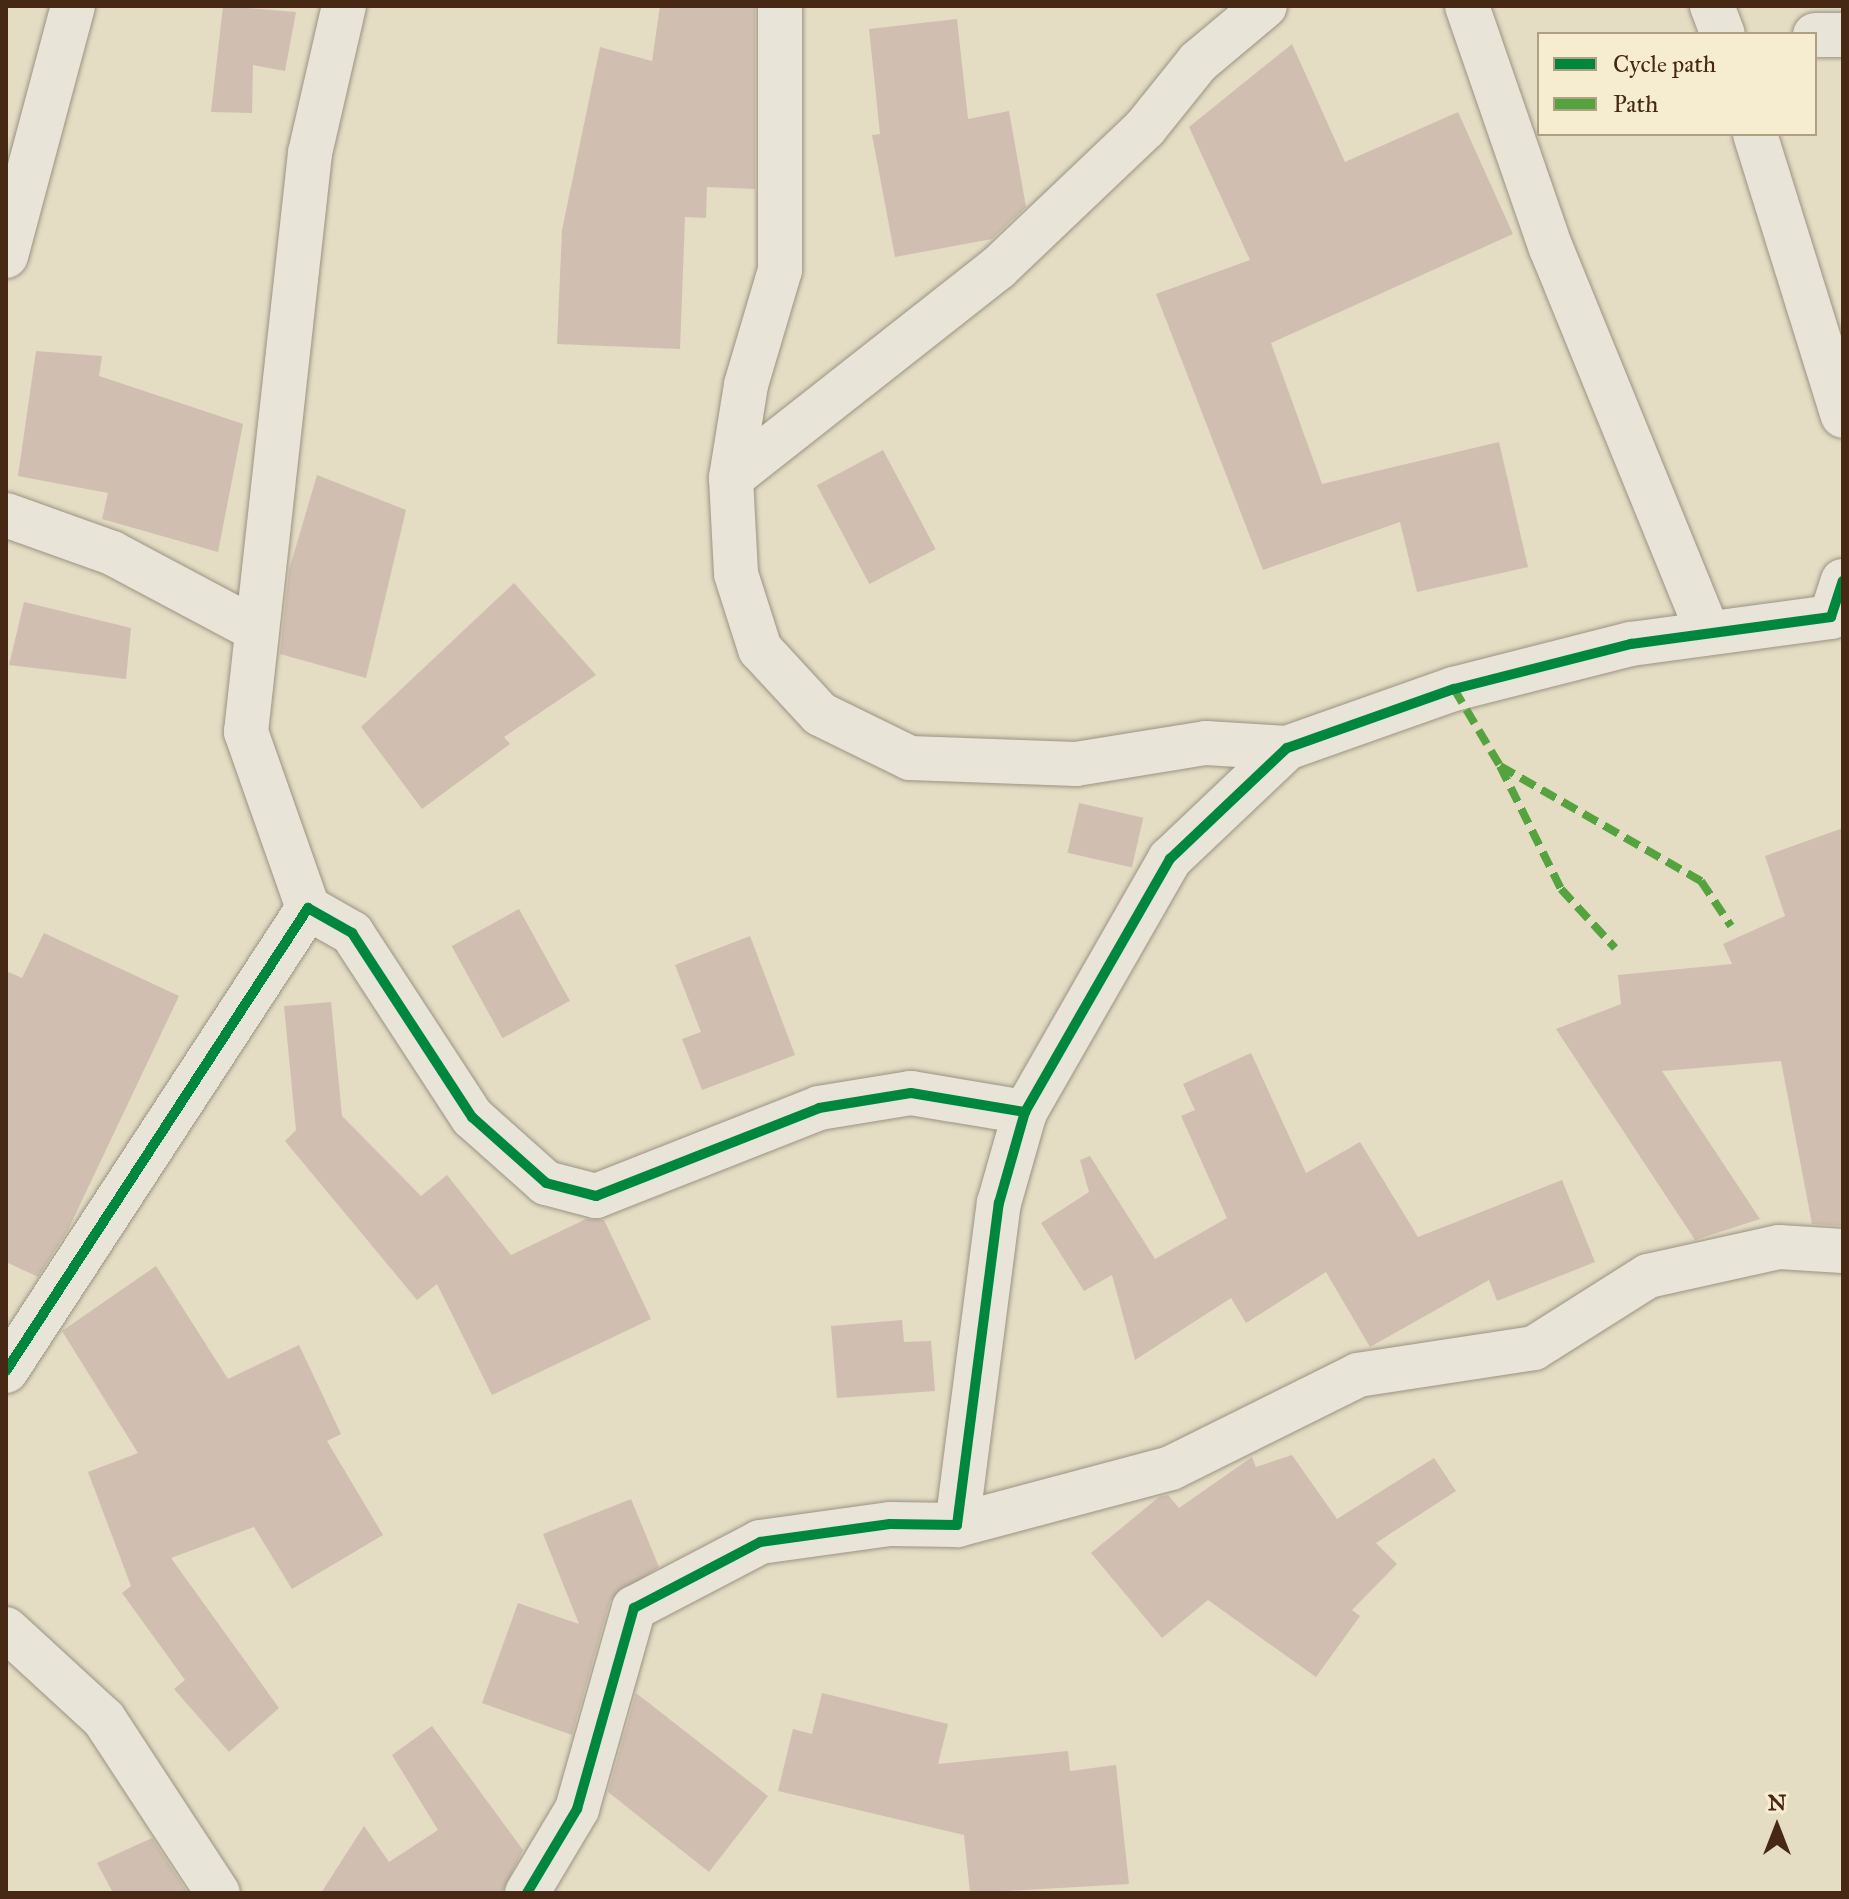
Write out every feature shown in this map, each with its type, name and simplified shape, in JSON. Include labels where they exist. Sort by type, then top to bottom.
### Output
[{"type":"street","points":[[6,256],[73,6]]},
{"type":"street","points":[[344,6],[310,153],[246,732],[308,908],[352,933],[472,1117],[546,1183],[596,1196],[819,1108],[911,1093],[1025,1112]]},
{"type":"street","points":[[780,6],[780,270],[746,385],[731,478],[736,574],[760,649],[820,714],[910,758],[1076,764],[1206,743],[1287,748],[1454,689],[1839,603]]},
{"type":"street","points":[[731,478],[998,268],[1145,128],[1198,62],[1265,6]]},
{"type":"street","points":[[1467,6],[1551,248],[1708,632]]},
{"type":"street","points":[[1712,6],[1722,32]]},
{"type":"street","points":[[1817,35],[1843,35]]},
{"type":"street","points":[[1756,136],[1843,416]]},
{"type":"street","points":[[6,515],[112,553],[257,630]]},
{"type":"street","points":[[957,1525],[994,1232],[1025,1112],[1170,859],[1287,748]]},
{"type":"street","points":[[6,1371],[308,908]]},
{"type":"street","points":[[527,1893],[577,1809],[634,1608],[760,1542],[890,1524],[957,1525],[1171,1468],[1358,1375],[1534,1348],[1648,1276],[1779,1247],[1843,1251]]},
{"type":"street","points":[[6,1629],[104,1719],[218,1893]]},
{"type":"building","points":[[223,6],[296,12],[285,71],[253,65],[252,113],[211,112]]},
{"type":"building","points":[[660,6],[755,6],[755,189],[707,187],[706,218],[685,217],[680,349],[557,344],[562,230],[600,47],[652,61]]},
{"type":"building","points":[[957,19],[968,119],[1009,111],[1026,207],[992,239],[895,257],[872,135],[880,134],[869,29]]},
{"type":"building","points":[[1292,44],[1345,162],[1458,112],[1513,234],[1271,343],[1322,484],[1499,442],[1528,567],[1417,592],[1400,522],[1263,570],[1156,294],[1250,260],[1189,127]]},
{"type":"building","points":[[36,351],[102,356],[99,376],[243,424],[218,552],[102,519],[108,493],[18,476]]},
{"type":"building","points":[[883,450],[936,549],[869,584],[817,485]]},
{"type":"building","points":[[317,475],[406,510],[366,678],[280,654],[289,570]]},
{"type":"building","points":[[514,583],[596,675],[504,737],[510,744],[422,809],[361,727]]},
{"type":"building","points":[[24,602],[131,628],[126,679],[9,665]]},
{"type":"building","points":[[1079,803],[1143,818],[1132,868],[1068,853]]},
{"type":"building","points":[[1843,828],[1843,1226],[1812,1224],[1781,1061],[1662,1071],[1760,1219],[1695,1240],[1556,1029],[1621,1004],[1618,975],[1732,964],[1723,944],[1785,916],[1765,856]]},
{"type":"building","points":[[519,909],[570,1001],[503,1038],[452,946]]},
{"type":"building","points":[[44,933],[179,996],[68,1230],[38,1277],[6,1262],[6,971],[22,978]]},
{"type":"building","points":[[750,936],[795,1055],[702,1090],[682,1039],[701,1032],[675,965]]},
{"type":"building","points":[[331,1002],[342,1116],[421,1196],[447,1175],[511,1255],[586,1219],[604,1220],[651,1319],[492,1395],[437,1284],[417,1300],[285,1141],[296,1130],[284,1006]]},
{"type":"building","points":[[1251,1053],[1306,1173],[1360,1142],[1418,1237],[1562,1180],[1595,1262],[1497,1301],[1489,1280],[1370,1347],[1326,1272],[1246,1323],[1231,1298],[1135,1360],[1112,1275],[1084,1291],[1041,1223],[1089,1192],[1080,1160],[1090,1156],[1155,1259],[1227,1218],[1181,1116],[1195,1110],[1183,1084]]},
{"type":"building","points":[[156,1266],[228,1379],[299,1345],[341,1434],[327,1441],[383,1535],[292,1589],[254,1527],[171,1558],[279,1708],[229,1752],[174,1689],[185,1680],[122,1593],[131,1586],[88,1472],[138,1453],[62,1331]]},
{"type":"building","points":[[902,1320],[904,1342],[931,1341],[935,1391],[837,1398],[831,1326]]},
{"type":"building","points":[[1292,1455],[1337,1519],[1434,1458],[1456,1491],[1376,1543],[1397,1564],[1352,1610],[1360,1616],[1316,1677],[1208,1600],[1162,1638],[1091,1553],[1159,1497],[1168,1495],[1179,1508],[1252,1457],[1256,1467]]},
{"type":"building","points":[[631,1499],[659,1567],[610,1601],[572,1735],[482,1703],[518,1603],[579,1624],[543,1534]]},
{"type":"building","points":[[636,1693],[768,1796],[709,1872],[608,1792]]},
{"type":"building","points":[[822,1693],[948,1724],[938,1764],[1068,1751],[1070,1771],[1116,1765],[1129,1884],[970,1893],[964,1835],[778,1791],[793,1729],[812,1734]]},
{"type":"building","points":[[432,1726],[523,1850],[502,1893],[321,1893],[364,1826],[389,1862],[438,1830],[392,1755]]},
{"type":"building","points":[[152,1838],[188,1893],[113,1893],[97,1863]]},
{"type":"marked path","points":[[1454,689],[1500,766],[1701,881],[1731,926]]},
{"type":"marked path","points":[[1500,766],[1561,889],[1615,948]]},
{"type":"cycle path","points":[[527,1893],[577,1809],[634,1608],[760,1542],[890,1524],[957,1525],[999,1203],[1025,1112],[1170,859],[1287,748],[1454,689],[1631,644],[1831,617],[1843,581]]},
{"type":"cycle path","points":[[6,1371],[308,908],[352,933],[472,1117],[546,1183],[596,1196],[819,1108],[911,1093],[1025,1112]]}]
